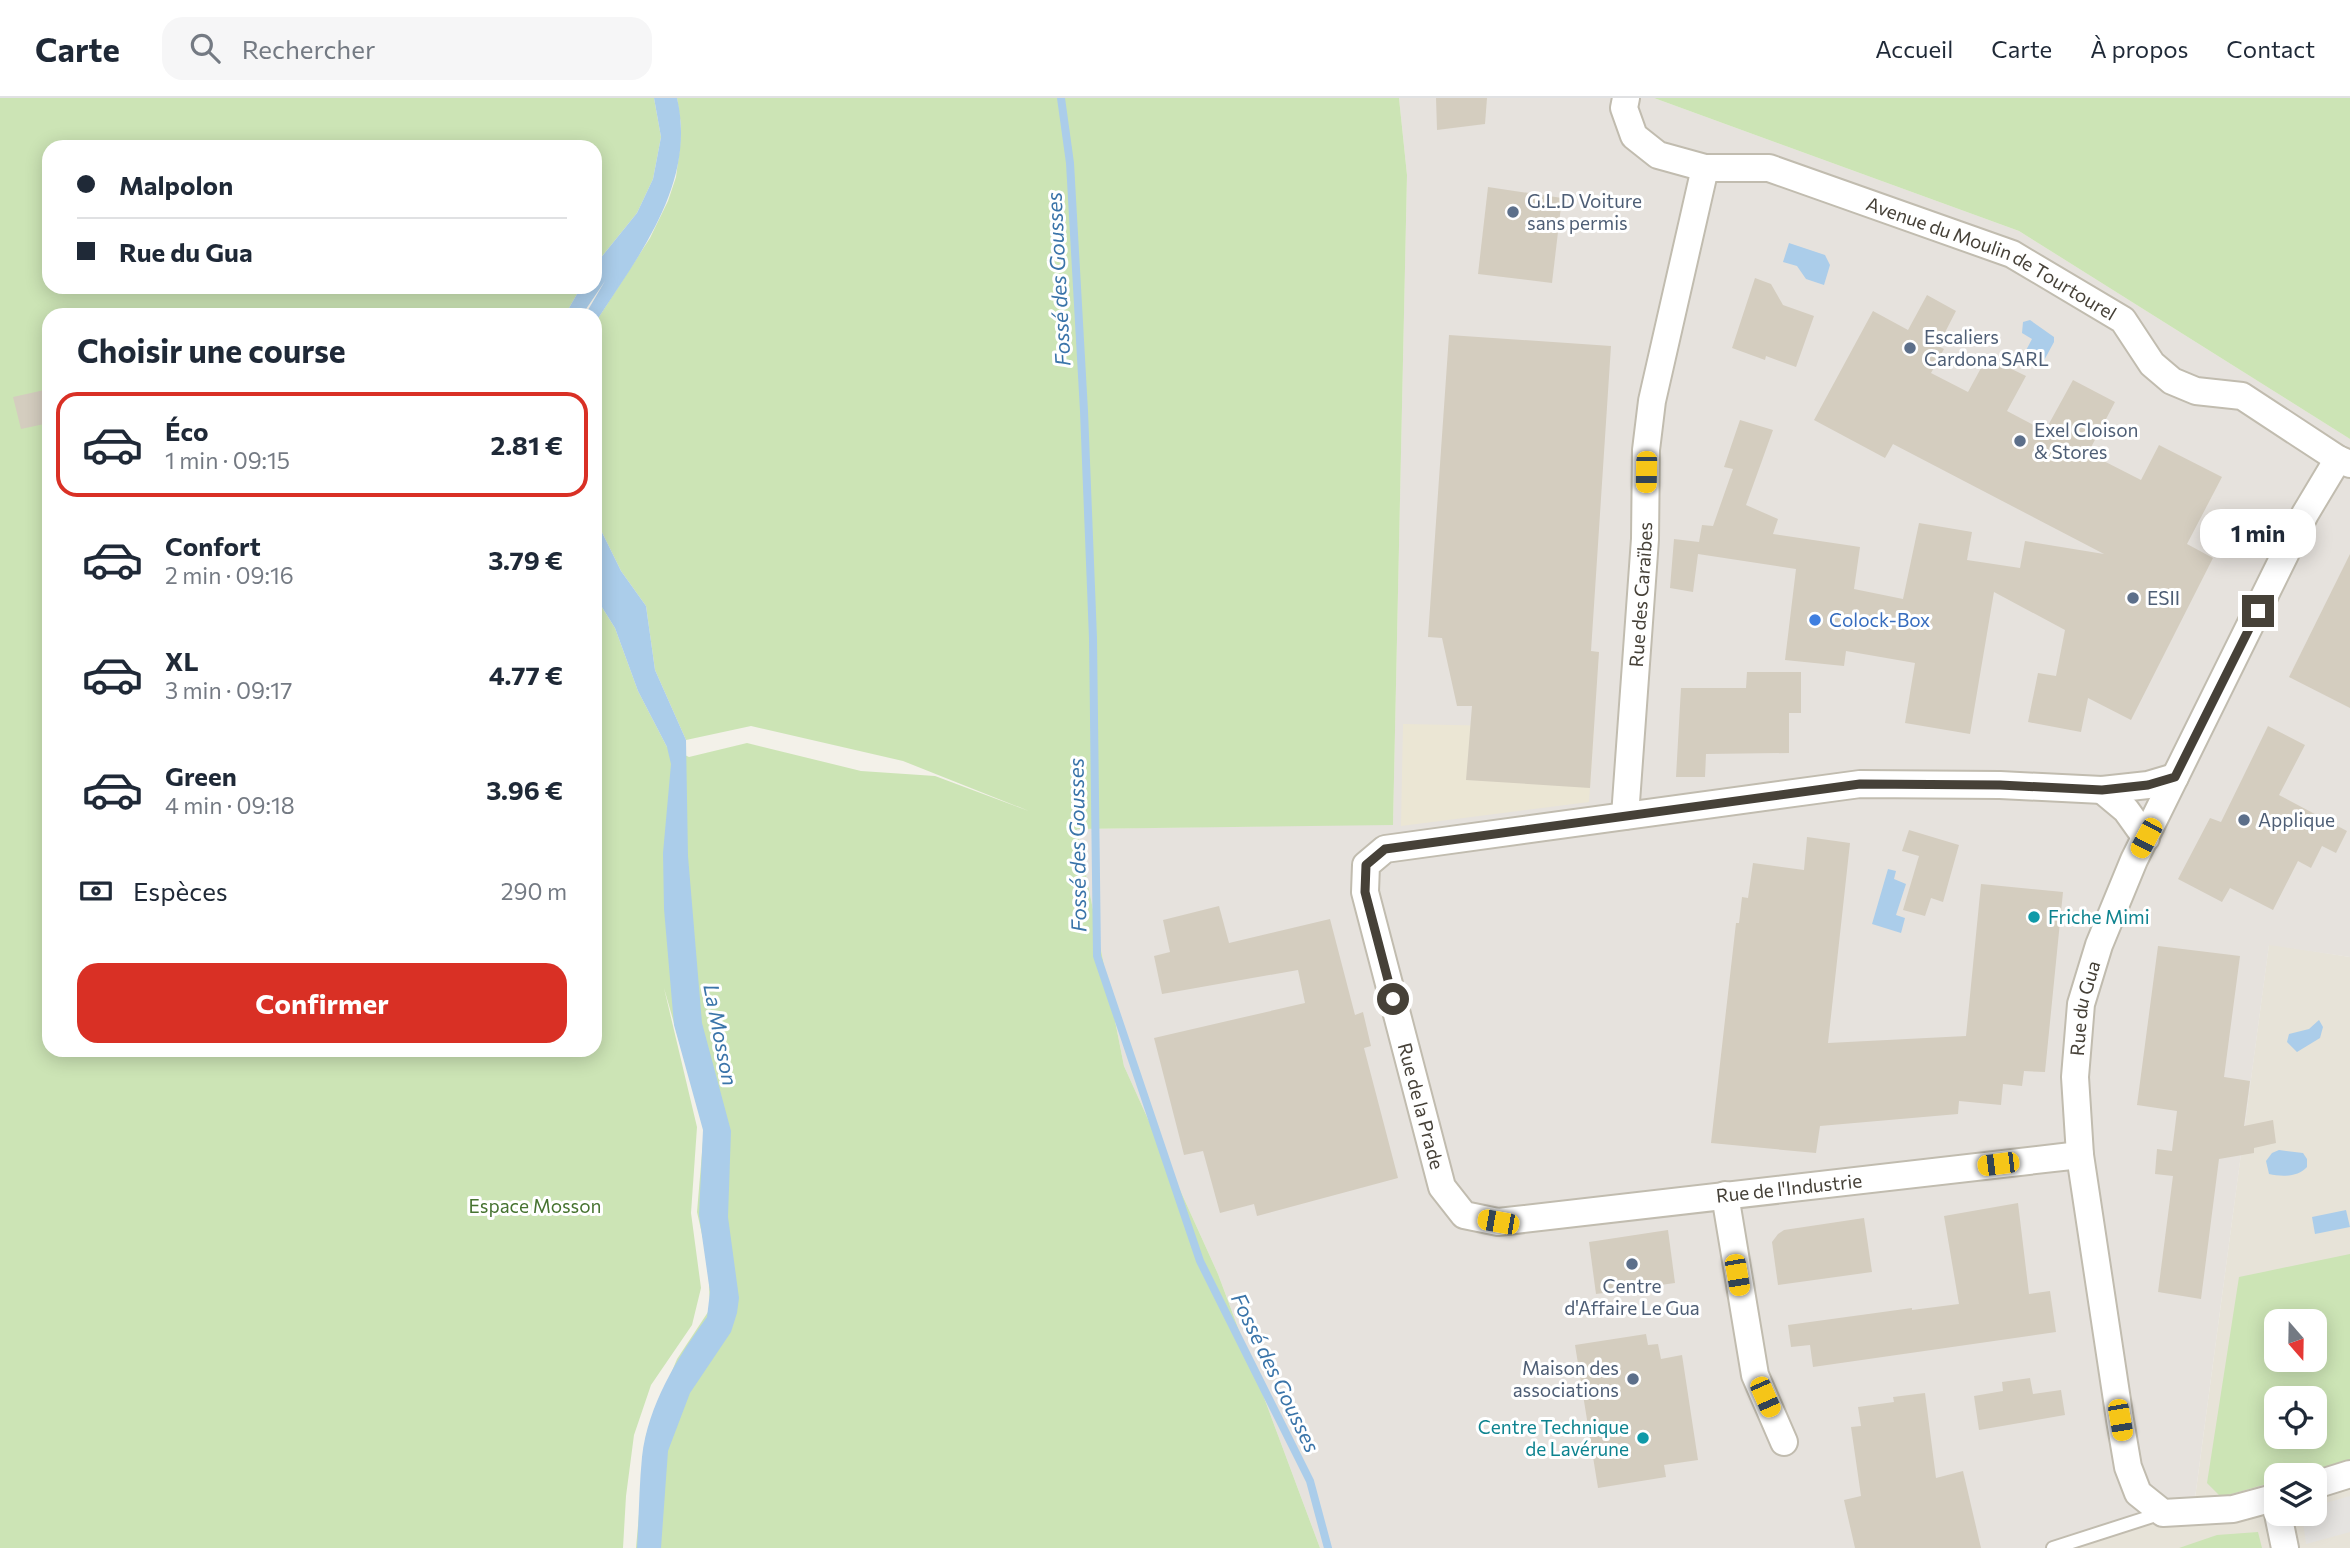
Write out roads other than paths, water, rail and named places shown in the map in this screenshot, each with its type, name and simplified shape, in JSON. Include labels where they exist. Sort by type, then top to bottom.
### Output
[{"type":"street","name":"Avenue du Moulin de Tourtourel","points":[[1626,98],[1624,108],[1634,136],[1658,155],[1705,168],[1769,168],[2012,254],[2123,320],[2152,364],[2172,381],[2196,391],[2242,396],[2344,461]]},
{"type":"street","name":"Rue des Caraïbes","points":[[1625,816],[1645,538],[1646,450],[1652,401],[1705,168]]},
{"type":"street","name":"Rue du Gua","points":[[2163,1513],[2138,1493],[2128,1467],[2080,1155],[2075,1077],[2081,1004],[2099,945],[2134,860],[2305,514],[2344,461]]},
{"type":"street","name":"Rue de la Prade","points":[[1498,1222],[1464,1215],[1442,1187],[1365,892],[1366,865],[1385,849],[1860,784],[2000,785],[2102,790],[2148,785],[2175,777]]},
{"type":"street","points":[[2102,790],[2126,810],[2146,838]]},
{"type":"street","name":"Rue de l'Industrie","points":[[1498,1222],[2080,1155]]},
{"type":"street","points":[[1725,1195],[1755,1375],[1784,1442]]},
{"type":"street","points":[[2327,1481],[2350,1474]]},
{"type":"street","points":[[2163,1513],[2264,1505]]},
{"type":"street","points":[[2281,1526],[2285,1548]]},
{"type":"lane","points":[[2053,1548],[2163,1513]]},
{"type":"water","points":[[654,98],[677,98],[681,130],[679,160],[660,218],[602,312],[602,308],[589,308],[597,294],[602,294],[605,281],[602,285],[602,256],[637,213],[653,179],[661,137]]},
{"type":"water","points":[[1789,243],[1825,255],[1830,265],[1824,285],[1806,279],[1797,266],[1783,262]]},
{"type":"water","points":[[577,294],[596,294],[587,308],[569,308]]},
{"type":"water","points":[[2030,320],[2054,337],[2041,366],[2023,356],[2032,339],[2022,333],[2023,322]]},
{"type":"water","points":[[602,532],[621,571],[646,606],[655,670],[686,740],[688,856],[702,1023],[731,1131],[728,1217],[739,1298],[737,1313],[731,1332],[690,1393],[668,1451],[661,1548],[637,1548],[642,1457],[650,1419],[657,1401],[685,1349],[707,1317],[710,1292],[699,1215],[703,1130],[674,1025],[664,909],[663,853],[671,764],[667,747],[638,691],[615,628],[602,607]]},
{"type":"water","points":[[1888,869],[1896,871],[1894,879],[1906,884],[1896,915],[1905,918],[1901,933],[1872,924]]},
{"type":"water","points":[[2319,1020],[2323,1027],[2320,1038],[2297,1052],[2287,1042],[2289,1034],[2309,1029]]},
{"type":"water","points":[[2279,1150],[2303,1153],[2307,1159],[2307,1167],[2290,1175],[2269,1174],[2266,1161],[2272,1153]]},
{"type":"water","points":[[2346,1210],[2350,1227],[2315,1234],[2312,1217]]},
{"type":"waterway","name":"Fossé des Gousses","points":[[1061,98],[1070,163],[1084,411],[1093,638],[1097,956],[1200,1261],[1310,1481],[1328,1548]]},
{"type":"place","name":"G.L.D Voiture sans permis","points":[[1513,212]]},
{"type":"place","name":"Escaliers Cardona SARL","points":[[1910,348]]},
{"type":"place","name":"Exel Cloison & Stores","points":[[2020,441]]},
{"type":"place","name":"ESII","points":[[2133,598]]},
{"type":"place","name":"Colock-Box","points":[[1815,620]]},
{"type":"place","name":"Applique","points":[[2244,820]]},
{"type":"place","name":"Friche Mimi","points":[[2034,917]]},
{"type":"place","name":"Centre d'Affaire Le Gua","points":[[1632,1264]]},
{"type":"place","name":"Maison des associations","points":[[1633,1379]]},
{"type":"place","name":"Centre Technique de Lavérune","points":[[1643,1438]]},
{"type":"water label","name":"La Mosson","points":[[720,1035]]},
{"type":"park label","name":"Espace Mosson","points":[[535,1206]]}]
